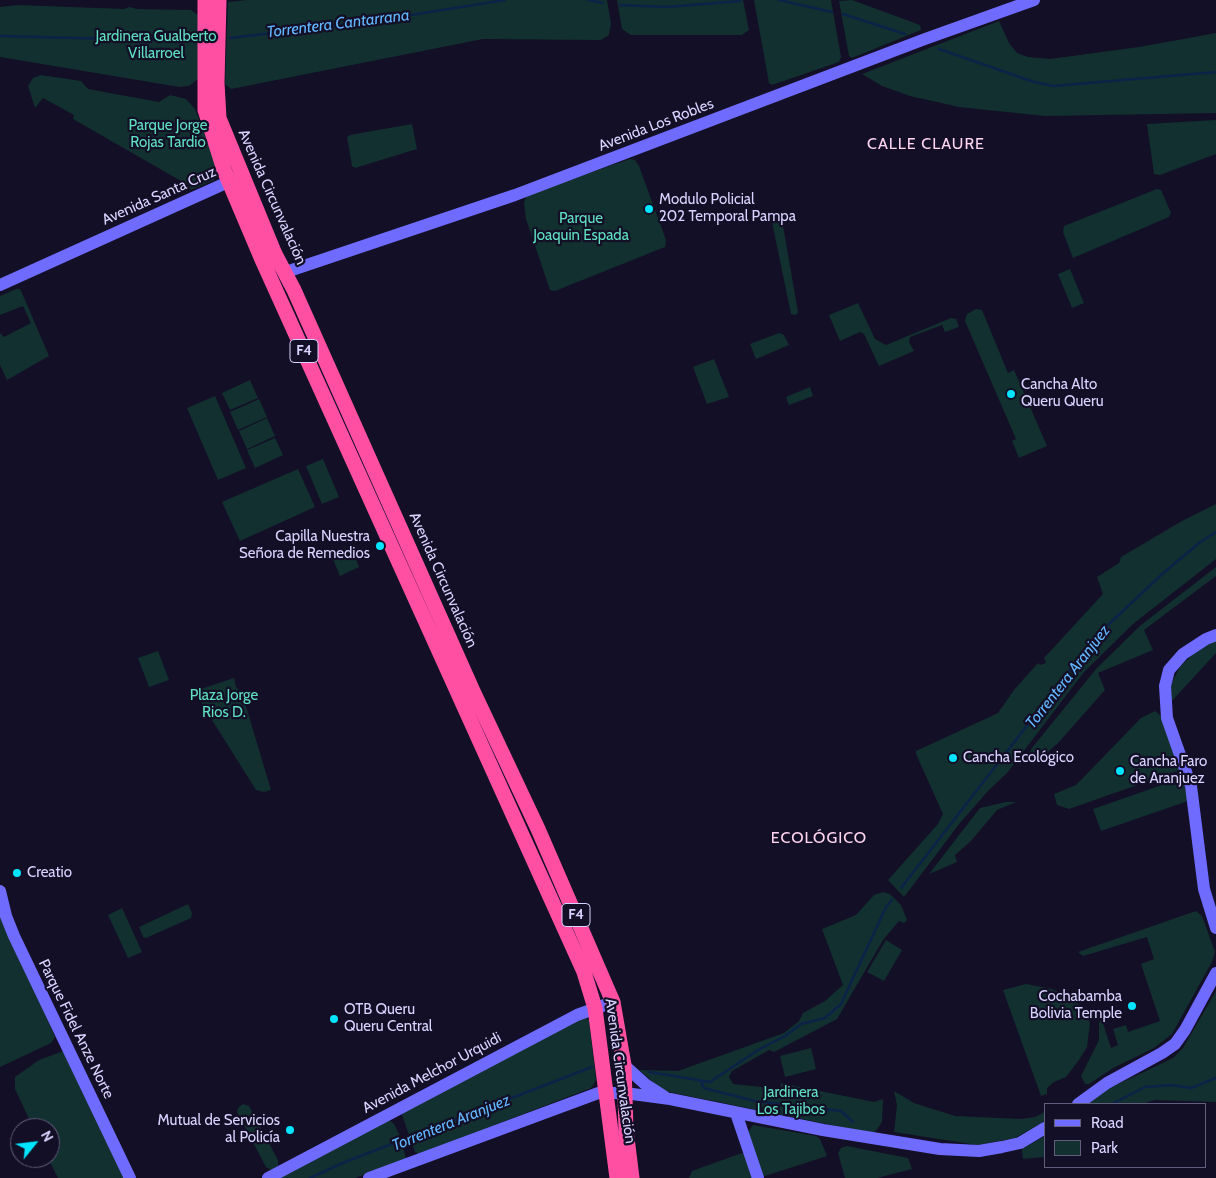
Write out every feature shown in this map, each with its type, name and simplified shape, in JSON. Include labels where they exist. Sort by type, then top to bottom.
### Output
[{"type":"highway","name":"Avenida Circunvalación","points":[[205,0],[205,110],[236,179],[274,254],[286,272],[473,691],[542,838],[613,1002],[624,1065],[626,1130],[632,1178]]},
{"type":"highway","name":"Avenida Circunvalación","points":[[219,0],[219,118],[236,179],[263,262],[580,964],[595,1008],[617,1178]]},
{"type":"main road","name":"Avenida Los Robles","points":[[286,272],[515,195],[925,39],[1034,0]]},
{"type":"main road","name":"Avenida Santa Cruz","points":[[0,285],[236,179]]},
{"type":"main road","points":[[1216,635],[1206,639],[1183,654],[1169,670],[1165,686],[1165,705],[1191,786],[1204,889],[1216,928]]},
{"type":"main road","name":"Parque Fidel Anze Norte","points":[[0,891],[6,916],[20,949],[130,1178]]},
{"type":"main road","points":[[1079,1103],[1107,1083],[1162,1053],[1174,1044],[1185,1030],[1216,974]]},
{"type":"main road","name":"Avenida Melchor Urquidi","points":[[268,1178],[577,1015],[613,1002]]},
{"type":"main road","points":[[624,1065],[652,1090],[670,1099]]},
{"type":"main road","points":[[369,1178],[591,1095],[606,1093],[626,1093],[670,1099],[916,1146],[979,1151],[1020,1143],[1044,1129]]},
{"type":"main road","points":[[736,1113],[758,1178]]},
{"type":"green space","points":[[247,0],[607,0],[611,24],[609,35],[601,40],[483,39],[231,89],[225,84],[228,2]]},
{"type":"green space","points":[[617,0],[743,0],[749,30],[742,35],[631,35],[622,29]]},
{"type":"green space","points":[[754,0],[831,0],[841,57],[839,62],[772,85],[769,83]]},
{"type":"green space","points":[[852,0],[920,25],[921,30],[852,58],[849,56],[839,1]]},
{"type":"green space","name":"Jardinera Gualberto Villarroel","points":[[18,5],[191,10],[198,15],[198,79],[189,86],[179,87],[0,57],[0,7]]},
{"type":"green space","points":[[999,21],[1009,43],[1017,53],[1028,57],[1050,59],[1139,47],[1216,33],[1216,113],[1045,116],[959,107],[910,96],[882,86],[862,74]]},
{"type":"green space","name":"Parque Jorge Rojas Tardio","points":[[41,75],[81,81],[88,89],[159,102],[170,95],[186,99],[195,109],[217,166],[218,172],[214,180],[191,190],[188,185],[73,119],[74,115],[43,98],[35,108],[28,86],[33,78]]},
{"type":"green space","points":[[1216,120],[1216,154],[1160,175],[1154,174],[1147,124]]},
{"type":"green space","points":[[412,124],[417,149],[355,168],[352,166],[347,137]]},
{"type":"green space","name":"Parque Joaquin Espada","points":[[630,159],[635,160],[639,166],[666,240],[665,247],[555,291],[550,290],[526,219],[524,203],[526,197],[531,193]]},
{"type":"green space","points":[[1157,189],[1161,190],[1171,213],[1169,217],[1073,258],[1063,232],[1064,226]]},
{"type":"green space","points":[[777,216],[782,220],[798,312],[796,315],[791,314],[772,222]]},
{"type":"green space","points":[[1070,269],[1084,303],[1072,308],[1058,274]]},
{"type":"green space","points":[[20,289],[22,293],[49,356],[7,380],[0,365],[0,333],[4,337],[31,323],[23,306],[0,315],[0,296]]},
{"type":"green space","points":[[858,303],[875,339],[886,345],[951,318],[956,319],[959,327],[945,332],[942,325],[910,337],[909,342],[914,351],[879,366],[864,334],[860,332],[840,341],[829,315]]},
{"type":"green space","points":[[976,309],[982,310],[1008,373],[1014,370],[1047,446],[1019,458],[1012,441],[1016,439],[965,321],[967,314]]},
{"type":"green space","points":[[779,333],[784,335],[789,345],[756,359],[750,344]]},
{"type":"green space","points":[[714,359],[729,397],[707,404],[693,367]]},
{"type":"green space","points":[[250,380],[258,398],[230,410],[222,393]]},
{"type":"green space","points":[[810,387],[813,396],[789,405],[786,397]]},
{"type":"green space","points":[[215,396],[246,468],[218,480],[187,408]]},
{"type":"green space","points":[[259,399],[267,417],[238,430],[230,412]]},
{"type":"green space","points":[[267,418],[275,436],[247,449],[239,431]]},
{"type":"green space","points":[[275,438],[283,455],[255,468],[247,450]]},
{"type":"green space","points":[[323,459],[339,497],[322,504],[306,466]]},
{"type":"green space","points":[[298,469],[315,507],[240,541],[222,502]]},
{"type":"green space","points":[[1216,504],[1216,559],[1133,624],[1084,672],[1007,773],[988,791],[960,823],[904,897],[888,880],[938,824],[943,814],[916,751],[998,713],[1014,690],[1038,663],[1040,665],[1046,663],[1044,658],[1103,594],[1097,577],[1119,563],[1121,557],[1182,521]]},
{"type":"green space","points":[[345,548],[353,552],[359,567],[340,576],[330,552]]},
{"type":"green space","points":[[1216,567],[1216,576],[1144,630],[1153,650],[1098,673],[1105,690],[1058,743],[1033,765],[1028,756],[1032,748],[1096,669],[1141,625]]},
{"type":"green space","points":[[1216,640],[1216,653],[1170,703],[1170,686],[1180,667],[1195,652]]},
{"type":"green space","points":[[158,651],[169,680],[149,687],[138,658]]},
{"type":"green space","name":"Plaza Jorge Rios D.","points":[[234,678],[236,687],[242,693],[271,790],[264,792],[256,790],[197,696],[201,689]]},
{"type":"green space","points":[[1155,711],[1161,716],[1180,770],[1069,809],[1057,805],[1054,794],[1076,785],[1141,718]]},
{"type":"green space","points":[[1179,779],[1184,784],[1188,801],[1101,831],[1093,809]]},
{"type":"green space","points":[[1006,802],[1016,802],[997,810],[971,841],[955,855],[957,862],[929,874],[980,808]]},
{"type":"green space","name":"Jardinera Los Tajibos","points":[[883,892],[890,894],[901,905],[907,920],[904,923],[899,921],[883,940],[837,1019],[774,1052],[769,1050],[732,1071],[729,1077],[733,1084],[780,1089],[781,1083],[874,1102],[883,1099],[882,1122],[876,1131],[871,1133],[664,1091],[639,1070],[678,1071],[784,1033],[799,1021],[803,1013],[825,1001],[843,985],[822,929],[856,915],[874,895]]},
{"type":"green space","points":[[188,904],[192,913],[191,918],[146,938],[143,937],[139,927]]},
{"type":"green space","points":[[122,908],[142,952],[128,958],[108,915]]},
{"type":"green space","points":[[0,911],[55,1037],[51,1043],[0,1067]]},
{"type":"green space","points":[[1196,911],[1202,916],[1215,952],[1212,962],[1172,1034],[1154,1048],[1113,1068],[1089,1084],[1085,1084],[1081,1076],[1099,1040],[1099,1022],[1102,1020],[1111,1048],[1118,1045],[1113,1029],[1126,1025],[1128,1032],[1160,1021],[1141,964],[1154,959],[1147,937],[1083,956],[1078,952]]},
{"type":"green space","points":[[886,940],[902,950],[884,981],[867,972]]},
{"type":"green space","points":[[1026,984],[1052,989],[1074,1000],[1081,1006],[1090,1023],[1087,1047],[1079,1060],[1066,1077],[1054,1082],[1047,1088],[1047,1094],[1041,1096],[1003,990]]},
{"type":"green space","points":[[1216,991],[1216,1102],[1155,1100],[1145,1103],[1089,1103],[1108,1089],[1173,1058],[1183,1048]]},
{"type":"green space","points":[[586,1018],[589,1020],[596,1080],[591,1088],[419,1154],[415,1152],[401,1112],[577,1020]]},
{"type":"green space","points":[[811,1048],[816,1069],[785,1077],[780,1056]]},
{"type":"green space","points":[[66,1050],[128,1178],[58,1178],[53,1168],[60,1168],[60,1118],[29,1118],[15,1089],[15,1077],[39,1060]]},
{"type":"green space","points":[[894,1091],[914,1103],[955,1116],[1022,1119],[1035,1117],[1044,1112],[1044,1122],[1015,1138],[977,1145],[894,1132],[897,1105]]},
{"type":"green space","points":[[243,1104],[249,1106],[278,1160],[278,1166],[271,1170],[266,1167],[237,1112],[238,1108]]},
{"type":"green space","points":[[388,1119],[394,1124],[401,1138],[406,1159],[355,1178],[278,1178]]},
{"type":"green space","points":[[753,1125],[816,1136],[820,1139],[827,1156],[762,1177],[748,1132]]},
{"type":"green space","points":[[1044,1137],[1044,1157],[1023,1159],[1022,1149]]},
{"type":"green space","points":[[847,1146],[908,1158],[912,1169],[877,1178],[845,1178],[838,1153],[841,1148]]},
{"type":"green space","points":[[742,1153],[745,1154],[754,1178],[689,1178],[692,1171]]},
{"type":"waterway","name":"Torrentera Cantarrana","points":[[230,38],[367,22],[505,0]]},
{"type":"waterway","name":"Torrentera Cantarrana","points":[[589,0],[603,3]]},
{"type":"waterway","name":"Torrentera Cantarrana","points":[[779,0],[832,12]]},
{"type":"waterway","name":"Torrentera Cantarrana","points":[[620,5],[667,7],[740,1]]},
{"type":"waterway","name":"Torrentera Cantarrana","points":[[843,14],[905,34]]},
{"type":"waterway","name":"Torrentera Cantarrana","points":[[0,36],[192,41]]},
{"type":"waterway","name":"Torrentera Cantarrana","points":[[939,49],[1034,82],[1053,86],[1216,72]]},
{"type":"waterway","name":"Torrentera Aranjuez","points":[[901,888],[1071,669],[1110,623],[1160,576],[1199,543],[1216,532]]},
{"type":"waterway","name":"Torrentera Aranjuez","points":[[649,1072],[710,1082],[758,1050],[785,1036],[801,1024],[825,1018],[841,1004],[886,907],[892,900]]},
{"type":"waterway","name":"Torrentera Aranjuez","points":[[310,1178],[345,1162],[592,1067]]},
{"type":"waterway","points":[[1114,1103],[1145,1087],[1171,1085],[1191,1088],[1216,1078]]},
{"type":"waterway","points":[[701,1082],[704,1088],[755,1101],[841,1111],[853,1122]]},
{"type":"place","name":"Modulo Policial 202 Temporal Pampa","points":[[649,209]]},
{"type":"place","name":"Cancha Alto Queru Queru","points":[[1011,394]]},
{"type":"place","name":"Capilla Nuestra Señora de Remedios","points":[[380,546]]},
{"type":"place","name":"Cancha Ecológico","points":[[953,758]]},
{"type":"place","name":"Cancha Faro de Aranjuez","points":[[1120,771]]},
{"type":"place","name":"Creatio","points":[[17,873]]},
{"type":"place","name":"Cochabamba Bolivia Temple","points":[[1132,1006]]},
{"type":"place","name":"OTB Queru Queru Central","points":[[334,1019]]},
{"type":"place","name":"Mutual de Servicios al Policía","points":[[290,1130]]},
{"type":"district","name":"CALLE CLAURE","points":[[926,144]]},
{"type":"district","name":"ECOLÓGICO","points":[[819,838]]}]
